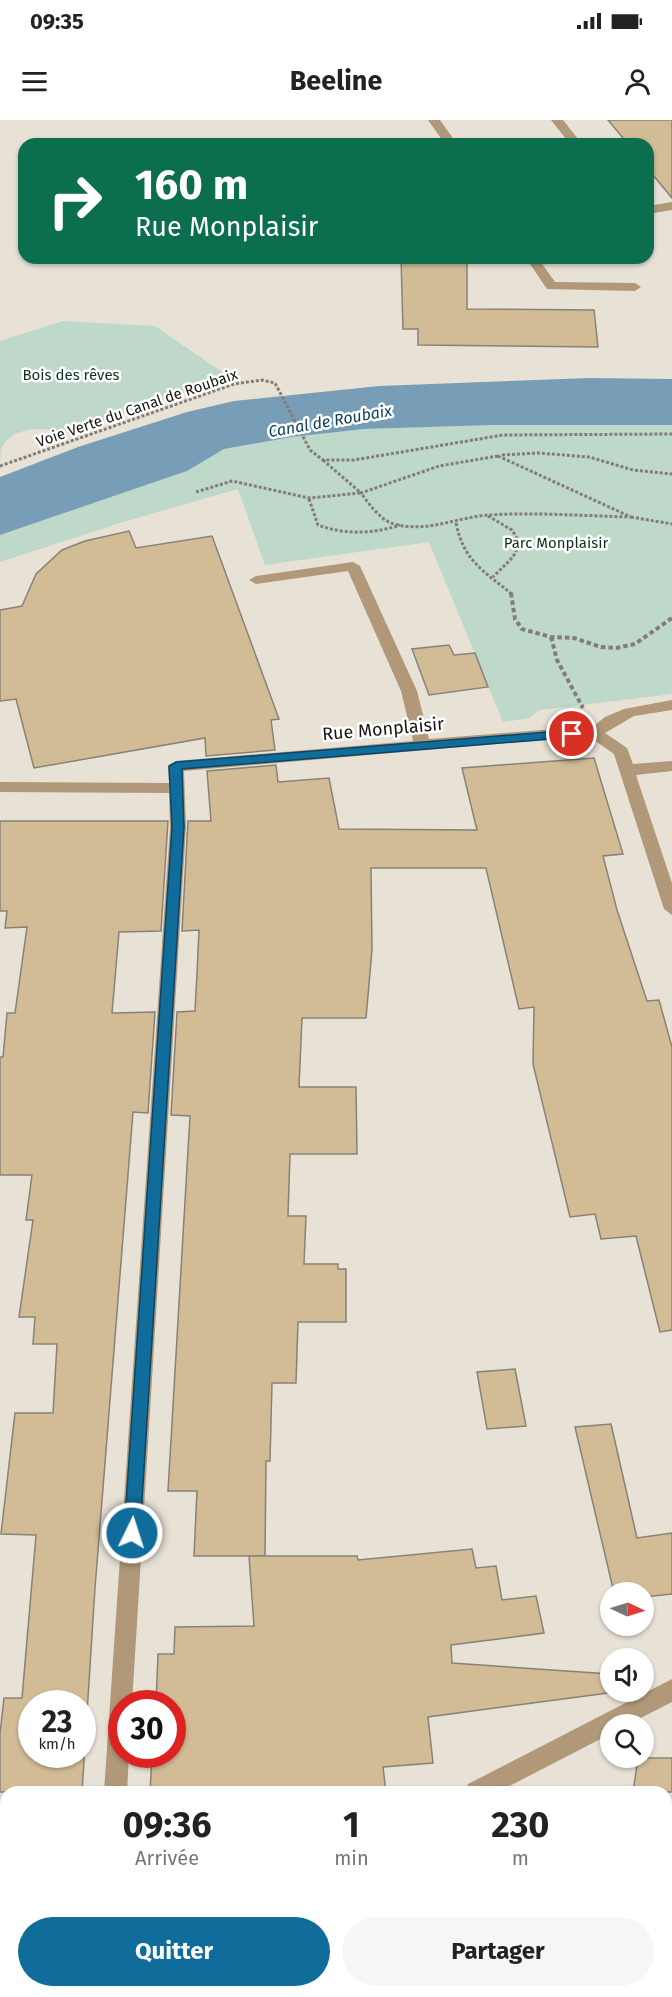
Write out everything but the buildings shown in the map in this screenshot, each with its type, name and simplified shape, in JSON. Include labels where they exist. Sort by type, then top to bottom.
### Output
[{"type":"street","points":[[434,120],[447,138]]},
{"type":"street","points":[[557,120],[571,138]]},
{"type":"street","points":[[654,209],[672,206]]},
{"type":"street","points":[[536,264],[551,286],[635,287]]},
{"type":"street","points":[[256,580],[354,566],[409,690],[422,745]]},
{"type":"street","points":[[672,705],[624,713],[606,721],[594,735],[615,745],[628,770],[672,909]]},
{"type":"street","name":"Rue Monplaisir","points":[[177,788],[176,766],[554,734],[594,735]]},
{"type":"street","points":[[628,770],[672,766]]},
{"type":"street","points":[[0,787],[177,788],[178,827],[115,1786]]},
{"type":"street","points":[[488,1786],[672,1690]]},
{"type":"path","name":"Voie Verte du Canal de Roubaix","points":[[0,466],[234,384],[262,380],[275,383],[310,450],[323,460]]},
{"type":"path","points":[[323,460],[354,460],[503,435],[672,434]]},
{"type":"path","points":[[196,492],[232,480],[309,498],[361,493],[439,466],[498,456],[538,453],[590,458],[633,470],[672,474]]},
{"type":"path","points":[[498,456],[631,516]]},
{"type":"path","points":[[323,460],[361,493],[373,509],[391,523],[401,525],[414,527],[456,523],[487,515],[631,516],[672,524]]},
{"type":"path","points":[[309,498],[318,525],[329,530],[387,530],[401,525]]},
{"type":"path","points":[[487,515],[512,528],[519,535],[520,547],[514,559],[493,577]]},
{"type":"path","points":[[456,523],[459,545],[471,564],[493,577],[513,595],[515,619],[522,629],[551,638],[574,638],[601,647],[616,648],[635,644],[672,618]]},
{"type":"path","points":[[551,638],[557,660],[584,709],[617,705],[624,713]]},
{"type":"green space","name":"Bois des rêves","points":[[63,321],[155,326],[229,377],[68,434],[41,429],[23,431],[8,440],[1,449],[0,460],[0,341]]},
{"type":"green space","name":"Parc Monplaisir","points":[[493,425],[672,425],[672,694],[540,710],[529,718],[503,722],[429,542],[265,565],[238,489],[123,522],[0,562],[0,535],[187,471],[224,449],[292,437],[364,429]]},
{"type":"water","name":"Canal de Roubaix","points":[[590,378],[672,379],[672,425],[493,425],[364,429],[292,437],[224,449],[187,471],[0,535],[0,477],[78,447],[187,412],[234,401],[379,386]]},
{"type":"route","points":[[132,1533],[178,827],[176,766],[572,734]]}]
